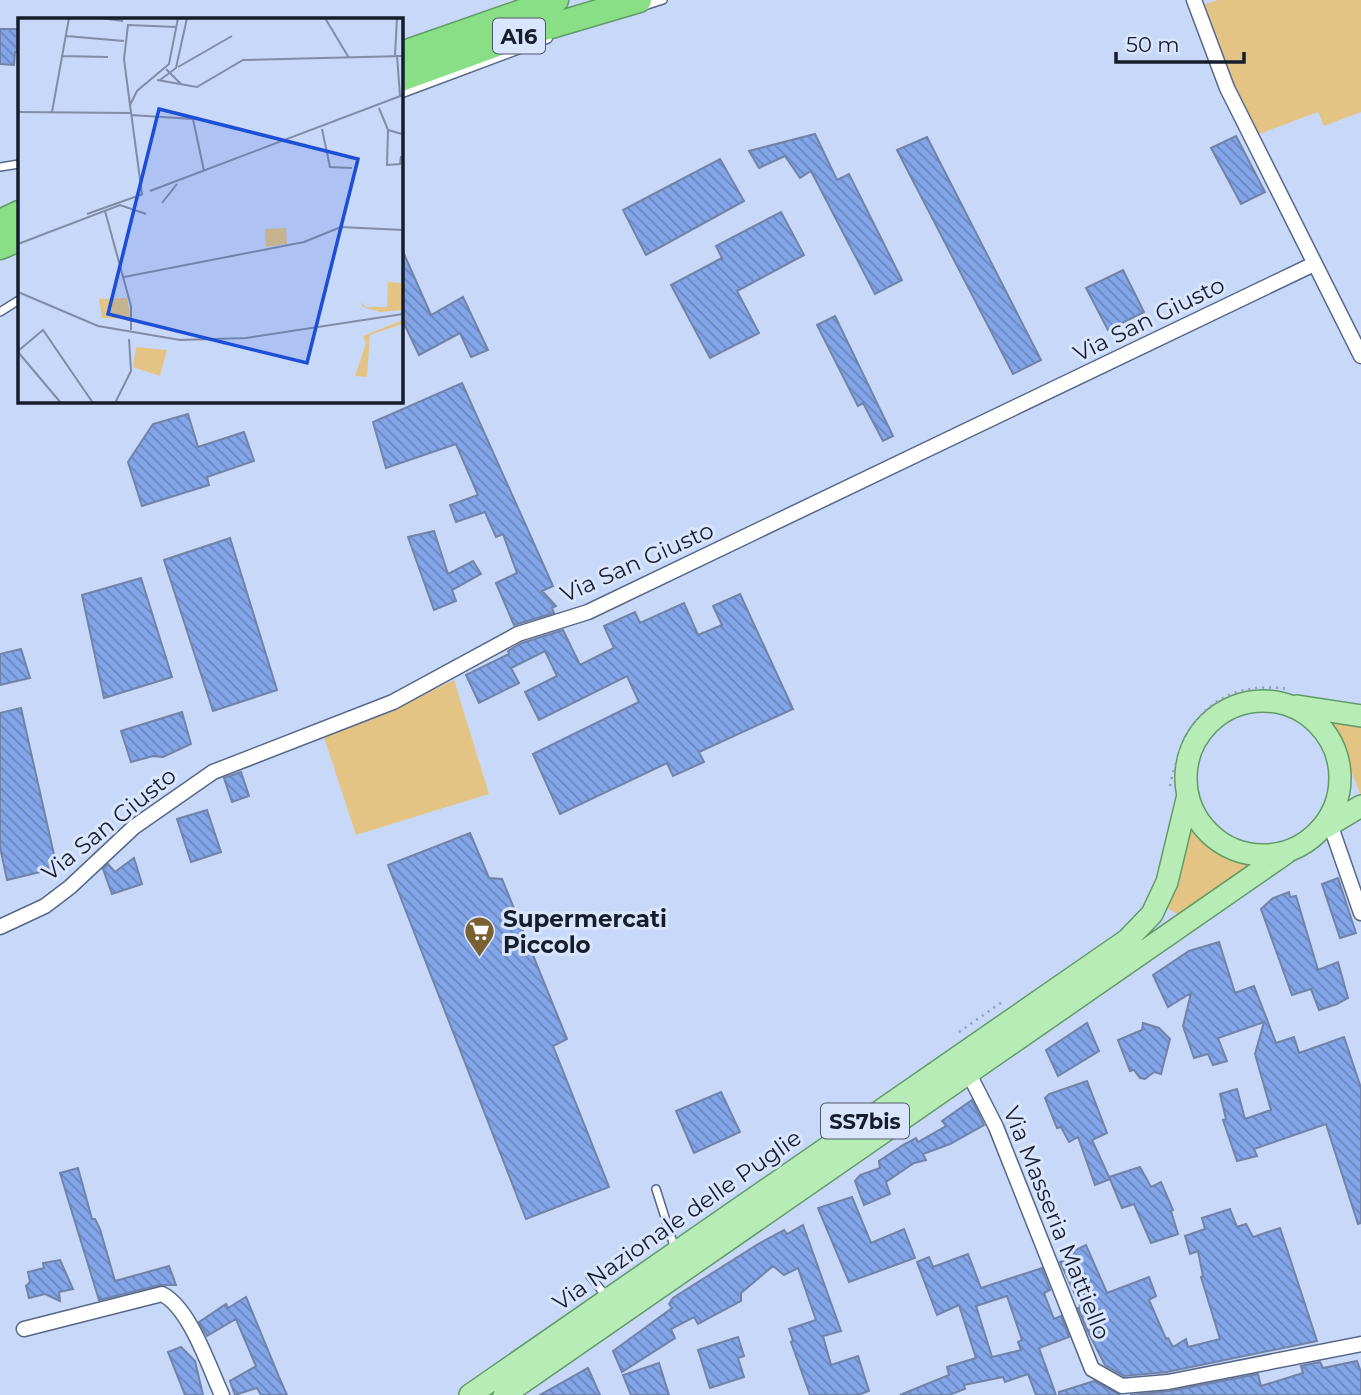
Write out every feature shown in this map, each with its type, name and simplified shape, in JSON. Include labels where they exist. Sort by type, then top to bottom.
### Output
[{"type":"highway","name":"A16","points":[[402,79],[524,34],[639,0]]},
{"type":"highway","name":"A16","points":[[402,54],[545,3]]},
{"type":"highway","points":[[0,222],[18,214]]},
{"type":"highway","points":[[0,247],[18,239]]},
{"type":"main road","name":"Via Nazionale delle Puglie","points":[[1271,701],[1293,707],[1313,719],[1328,737],[1338,758],[1340,782],[1328,825]]},
{"type":"main road","name":"Via Nazionale delle Puglie","points":[[470,1395],[1127,940],[1152,914],[1167,882],[1179,792],[1192,747],[1205,727],[1224,711],[1247,703],[1271,701],[1361,716]]},
{"type":"main road","name":"Via Nazionale delle Puglie","points":[[1179,792],[1213,837],[1224,844],[1235,850],[1260,855],[1286,853]]},
{"type":"main road","name":"Via Nazionale delle Puglie","points":[[504,1395],[1286,853],[1308,843],[1328,825],[1361,806]]},
{"type":"street","points":[[1194,0],[1227,88],[1361,356]]},
{"type":"street","name":"Via San Giusto","points":[[0,927],[53,900],[134,827],[213,772],[393,702],[518,634],[589,612],[1314,264]]},
{"type":"street","points":[[1328,825],[1361,913]]},
{"type":"street","name":"Via Masseria Mattiello","points":[[968,1072],[996,1127],[1092,1369],[1122,1386],[1168,1382],[1361,1345]]},
{"type":"street","points":[[24,1329],[162,1294],[170,1298],[191,1328],[222,1395]]},
{"type":"lane","points":[[579,28],[663,0]]},
{"type":"lane","points":[[402,47],[545,3]]},
{"type":"lane","points":[[402,94],[554,37]]},
{"type":"lane","points":[[0,167],[18,164]]},
{"type":"lane","points":[[0,312],[18,301]]},
{"type":"lane","points":[[656,1189],[667,1233],[676,1252]]},
{"type":"lane","points":[[590,1276],[608,1300]]},
{"type":"path","points":[[1179,792],[1184,737],[1203,711],[1230,694],[1249,688],[1268,687],[1298,691]]},
{"type":"path","points":[[955,1037],[989,1008],[1010,998]]},
{"type":"shaded area","points":[[1218,0],[1361,0],[1361,112],[1324,126],[1318,112],[1259,134],[1236,93],[1202,5]]},
{"type":"shaded area","points":[[454,680],[489,794],[356,835],[323,734],[399,706]]},
{"type":"shaded area","points":[[1326,721],[1361,724],[1361,796],[1341,745]]},
{"type":"shaded area","points":[[1189,817],[1202,835],[1218,848],[1236,857],[1258,863],[1183,918],[1166,907]]},
{"type":"building","points":[[0,29],[18,29],[18,52],[15,52],[14,65],[0,64]]},
{"type":"building","points":[[815,134],[837,180],[849,174],[902,280],[875,294],[811,171],[800,178],[785,156],[759,168],[749,151]]},
{"type":"building","points":[[1236,136],[1265,192],[1241,204],[1211,148]]},
{"type":"building","points":[[927,137],[1041,360],[1013,374],[897,150]]},
{"type":"building","points":[[720,159],[744,201],[646,255],[623,210]]},
{"type":"building","points":[[781,212],[804,255],[737,291],[759,333],[710,358],[671,285],[722,258],[716,246]]},
{"type":"building","points":[[402,249],[431,315],[463,297],[488,350],[471,357],[460,333],[419,355],[402,319]]},
{"type":"building","points":[[1123,270],[1144,312],[1108,330],[1086,288]]},
{"type":"building","points":[[835,316],[893,436],[883,441],[863,403],[858,406],[817,325]]},
{"type":"building","points":[[462,383],[553,586],[542,591],[556,606],[552,608],[554,613],[514,625],[496,583],[517,573],[503,534],[496,537],[485,512],[456,522],[450,505],[478,495],[456,444],[386,468],[373,422]]},
{"type":"building","points":[[188,414],[198,447],[244,432],[254,461],[207,477],[209,485],[142,506],[128,462],[153,424]]},
{"type":"building","points":[[434,531],[448,574],[473,561],[481,574],[452,590],[456,601],[434,610],[408,537]]},
{"type":"building","points":[[230,538],[277,690],[213,711],[164,560]]},
{"type":"building","points":[[141,578],[172,677],[104,698],[82,595]]},
{"type":"building","points":[[740,594],[793,709],[699,752],[704,762],[673,776],[667,763],[560,814],[533,754],[639,702],[627,676],[539,720],[525,692],[557,676],[545,651],[511,668],[519,683],[479,703],[466,675],[509,654],[508,651],[522,643],[563,630],[580,665],[614,648],[604,626],[635,612],[640,623],[684,603],[698,635],[722,625],[713,606]]},
{"type":"building","points":[[21,649],[30,678],[0,685],[0,654]]},
{"type":"building","points":[[21,708],[57,868],[7,880],[0,847],[0,713]]},
{"type":"building","points":[[182,712],[191,744],[163,757],[153,756],[131,762],[121,731]]},
{"type":"building","points":[[241,772],[249,796],[232,802],[224,778]]},
{"type":"building","points":[[207,810],[221,852],[191,862],[177,819]]},
{"type":"building","name":"Supermercati Piccolo","points":[[470,833],[489,878],[502,879],[567,1039],[553,1046],[609,1187],[526,1219],[388,865]]},
{"type":"building","points":[[134,858],[142,884],[112,894],[103,869],[108,864],[115,872]]},
{"type":"building","points":[[1338,878],[1356,933],[1340,938],[1322,884]]},
{"type":"building","points":[[1289,892],[1290,897],[1296,896],[1318,970],[1338,962],[1348,998],[1337,1004],[1319,1010],[1311,989],[1292,995],[1261,909],[1273,898]]},
{"type":"building","points":[[1219,942],[1235,993],[1254,986],[1276,1043],[1294,1037],[1299,1053],[1344,1037],[1361,1088],[1361,1223],[1358,1224],[1326,1124],[1254,1149],[1257,1156],[1237,1161],[1223,1120],[1226,1119],[1220,1094],[1237,1089],[1245,1119],[1271,1110],[1255,1054],[1264,1022],[1218,1038],[1227,1061],[1213,1065],[1208,1054],[1194,1058],[1183,1026],[1191,993],[1168,1007],[1153,975],[1189,951]]},
{"type":"building","points":[[1087,1023],[1099,1051],[1058,1076],[1046,1050]]},
{"type":"building","points":[[1143,1023],[1159,1028],[1170,1039],[1161,1074],[1154,1072],[1145,1079],[1140,1078],[1134,1070],[1130,1071],[1118,1040],[1142,1030]]},
{"type":"building","points":[[1087,1081],[1107,1133],[1092,1140],[1109,1177],[1140,1167],[1151,1187],[1161,1182],[1173,1210],[1171,1211],[1178,1234],[1151,1243],[1134,1204],[1122,1208],[1110,1179],[1095,1185],[1078,1137],[1069,1142],[1061,1127],[1057,1128],[1045,1098],[1049,1094]]},
{"type":"building","points":[[721,1092],[740,1132],[694,1153],[676,1111]]},
{"type":"building","points":[[972,1100],[984,1125],[950,1144],[923,1154],[926,1160],[914,1163],[886,1182],[890,1194],[864,1205],[855,1181],[860,1175],[880,1168],[879,1161],[903,1145],[916,1138],[918,1142],[946,1126],[942,1121]]},
{"type":"building","points":[[78,1168],[92,1219],[95,1219],[100,1229],[115,1281],[169,1266],[176,1285],[160,1285],[99,1300],[60,1173]]},
{"type":"building","points":[[852,1197],[871,1243],[904,1229],[915,1258],[849,1282],[818,1208]]},
{"type":"building","points":[[1230,1209],[1237,1227],[1246,1224],[1253,1237],[1280,1228],[1317,1341],[1167,1372],[1124,1376],[1105,1365],[1087,1330],[1078,1308],[1081,1307],[1060,1262],[1071,1259],[1069,1253],[1086,1245],[1107,1293],[1149,1277],[1156,1296],[1149,1300],[1166,1339],[1168,1338],[1173,1347],[1186,1339],[1188,1347],[1220,1339],[1201,1277],[1203,1276],[1198,1251],[1190,1254],[1185,1236],[1205,1229],[1202,1218]]},
{"type":"building","points":[[803,1225],[841,1331],[823,1336],[831,1365],[858,1356],[869,1391],[858,1395],[810,1395],[789,1329],[816,1320],[798,1268],[784,1275],[773,1266],[741,1293],[741,1301],[698,1324],[694,1317],[671,1329],[675,1338],[622,1372],[613,1351],[672,1308],[669,1304],[673,1298],[758,1244],[784,1230],[787,1234]]},
{"type":"building","points":[[968,1254],[981,1288],[1042,1268],[1050,1290],[1044,1293],[1054,1319],[1061,1316],[1069,1337],[1039,1348],[1056,1395],[1036,1395],[1028,1374],[1005,1382],[1003,1377],[964,1385],[965,1389],[949,1395],[900,1395],[949,1375],[947,1367],[976,1358],[959,1305],[937,1315],[917,1262],[929,1257],[933,1267]],"holes":[[[1007,1296],[1022,1340],[1018,1342],[1021,1350],[992,1357],[976,1306]]]},
{"type":"building","points":[[60,1260],[73,1289],[59,1292],[60,1301],[45,1294],[29,1298],[26,1286],[30,1282],[28,1272],[44,1268],[43,1263]]},
{"type":"building","points":[[246,1297],[287,1395],[261,1395],[257,1388],[235,1395],[230,1381],[256,1366],[236,1319],[207,1336],[199,1322],[226,1304],[228,1308]]},
{"type":"building","points":[[738,1337],[744,1356],[738,1358],[744,1377],[710,1388],[698,1350]]},
{"type":"building","points":[[181,1347],[195,1361],[203,1395],[185,1395],[168,1352]]},
{"type":"building","points":[[1357,1361],[1361,1372],[1361,1395],[1130,1395],[1170,1391],[1258,1374],[1261,1386],[1303,1373],[1301,1366],[1320,1362],[1323,1368]]},
{"type":"building","points":[[659,1363],[669,1395],[631,1395],[623,1375]]},
{"type":"building","points":[[588,1368],[600,1395],[540,1395]]},
{"type":"building","points":[[1094,1381],[1120,1395],[1059,1395],[1059,1392]]},
{"type":"place","name":"Supermercati Piccolo","points":[[480,959]]}]
